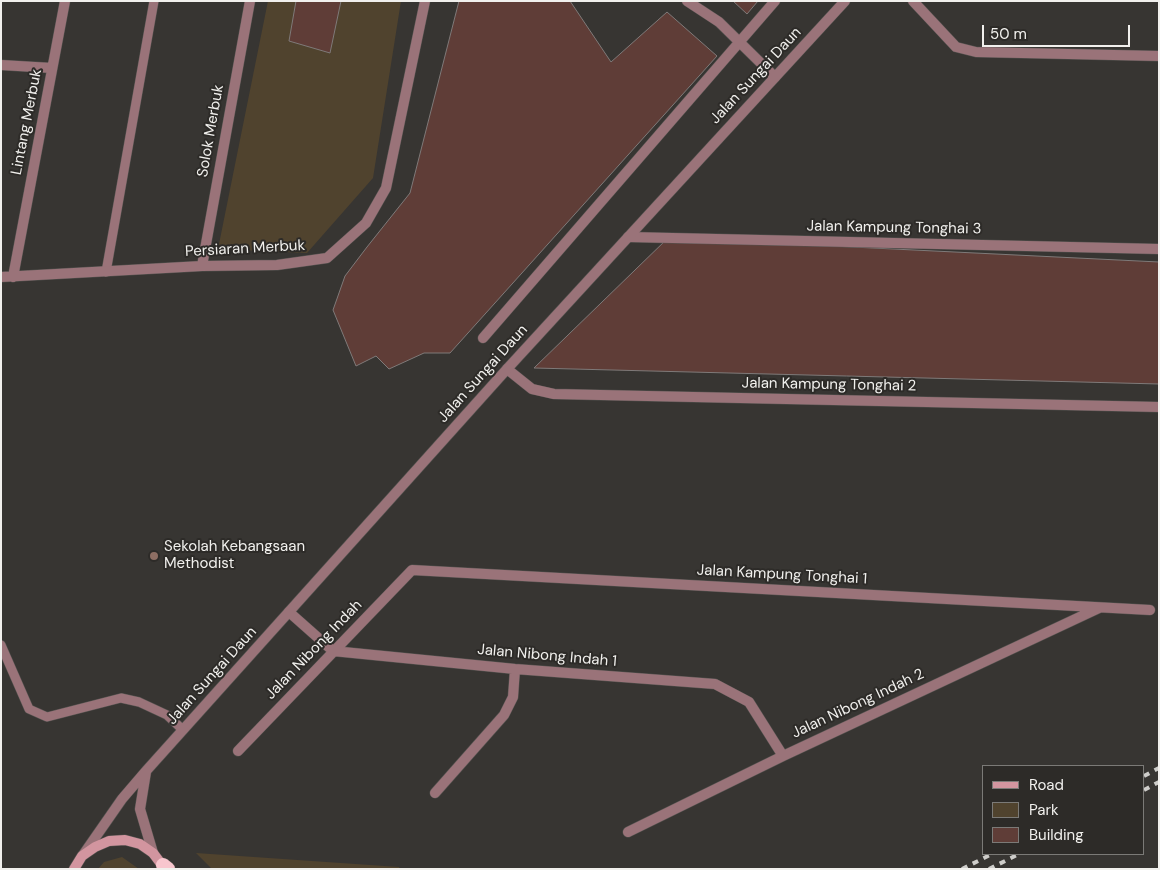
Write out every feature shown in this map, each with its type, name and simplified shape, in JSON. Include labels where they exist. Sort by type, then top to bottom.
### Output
[{"type":"main road","points":[[74,869],[82,856],[95,846],[110,841],[125,840],[140,844],[154,853],[166,868]]},
{"type":"street","name":"Lintang Merbuk","points":[[13,277],[64,1]]},
{"type":"street","name":"Solok Merbuk","points":[[202,266],[250,1]]},
{"type":"street","name":"Persiaran Merbuk","points":[[1,277],[202,266],[278,265],[327,258],[366,223],[386,188],[425,1]]},
{"type":"street","points":[[687,1],[719,22],[775,77]]},
{"type":"street","name":"Jalan Sungai Daun","points":[[483,338],[775,1]]},
{"type":"street","name":"Jalan Sungai Daun","points":[[82,856],[122,799],[146,771],[507,369],[845,1]]},
{"type":"street","points":[[913,1],[956,47],[976,52],[1159,56]]},
{"type":"street","points":[[1,65],[52,68]]},
{"type":"street","name":"Jalan Kampung Tonghai 3","points":[[628,237],[1159,249]]},
{"type":"street","name":"Jalan Kampung Tonghai 2","points":[[507,369],[532,388],[554,394],[1159,407]]},
{"type":"street","name":"Jalan Kampung Tonghai 1","points":[[412,570],[1150,610]]},
{"type":"street","name":"Jalan Nibong Indah","points":[[238,751],[412,570]]},
{"type":"street","name":"Jalan Nibong Indah 2","points":[[628,832],[782,756],[1102,607]]},
{"type":"street","points":[[289,612],[333,651]]},
{"type":"street","name":"Jalan Nibong Indah 1","points":[[333,651],[515,669],[715,684],[749,702],[782,756]]},
{"type":"street","points":[[435,793],[504,715],[512,697],[515,669]]},
{"type":"street","points":[[146,771],[140,808],[154,853]]},
{"type":"lane","points":[[106,272],[153,2]]},
{"type":"lane","points":[[1,645],[29,709],[47,717],[121,698],[139,702],[166,715],[183,730]]},
{"type":"green space","points":[[268,1],[401,1],[373,178],[307,253],[218,249]]},
{"type":"green space","points":[[196,853],[399,867],[400,869],[212,869]]},
{"type":"green space","points":[[122,857],[139,869],[98,869],[104,862]]},
{"type":"building","points":[[296,1],[341,1],[330,53],[289,41]]},
{"type":"building","points":[[459,1],[570,1],[611,62],[667,12],[717,56],[450,353],[424,353],[389,369],[376,356],[356,366],[333,310],[345,276],[410,193]]},
{"type":"building","points":[[733,1],[758,1],[747,14]]},
{"type":"building","points":[[668,238],[1159,262],[1159,384],[534,368]]},
{"type":"railway","points":[[1145,775],[1159,768]]},
{"type":"railway","points":[[1145,789],[1159,782]]},
{"type":"railway","points":[[962,869],[990,855]]},
{"type":"railway","points":[[989,869],[1017,855]]},
{"type":"place","name":"Sekolah Kebangsaan Methodist","points":[[154,556]]}]
